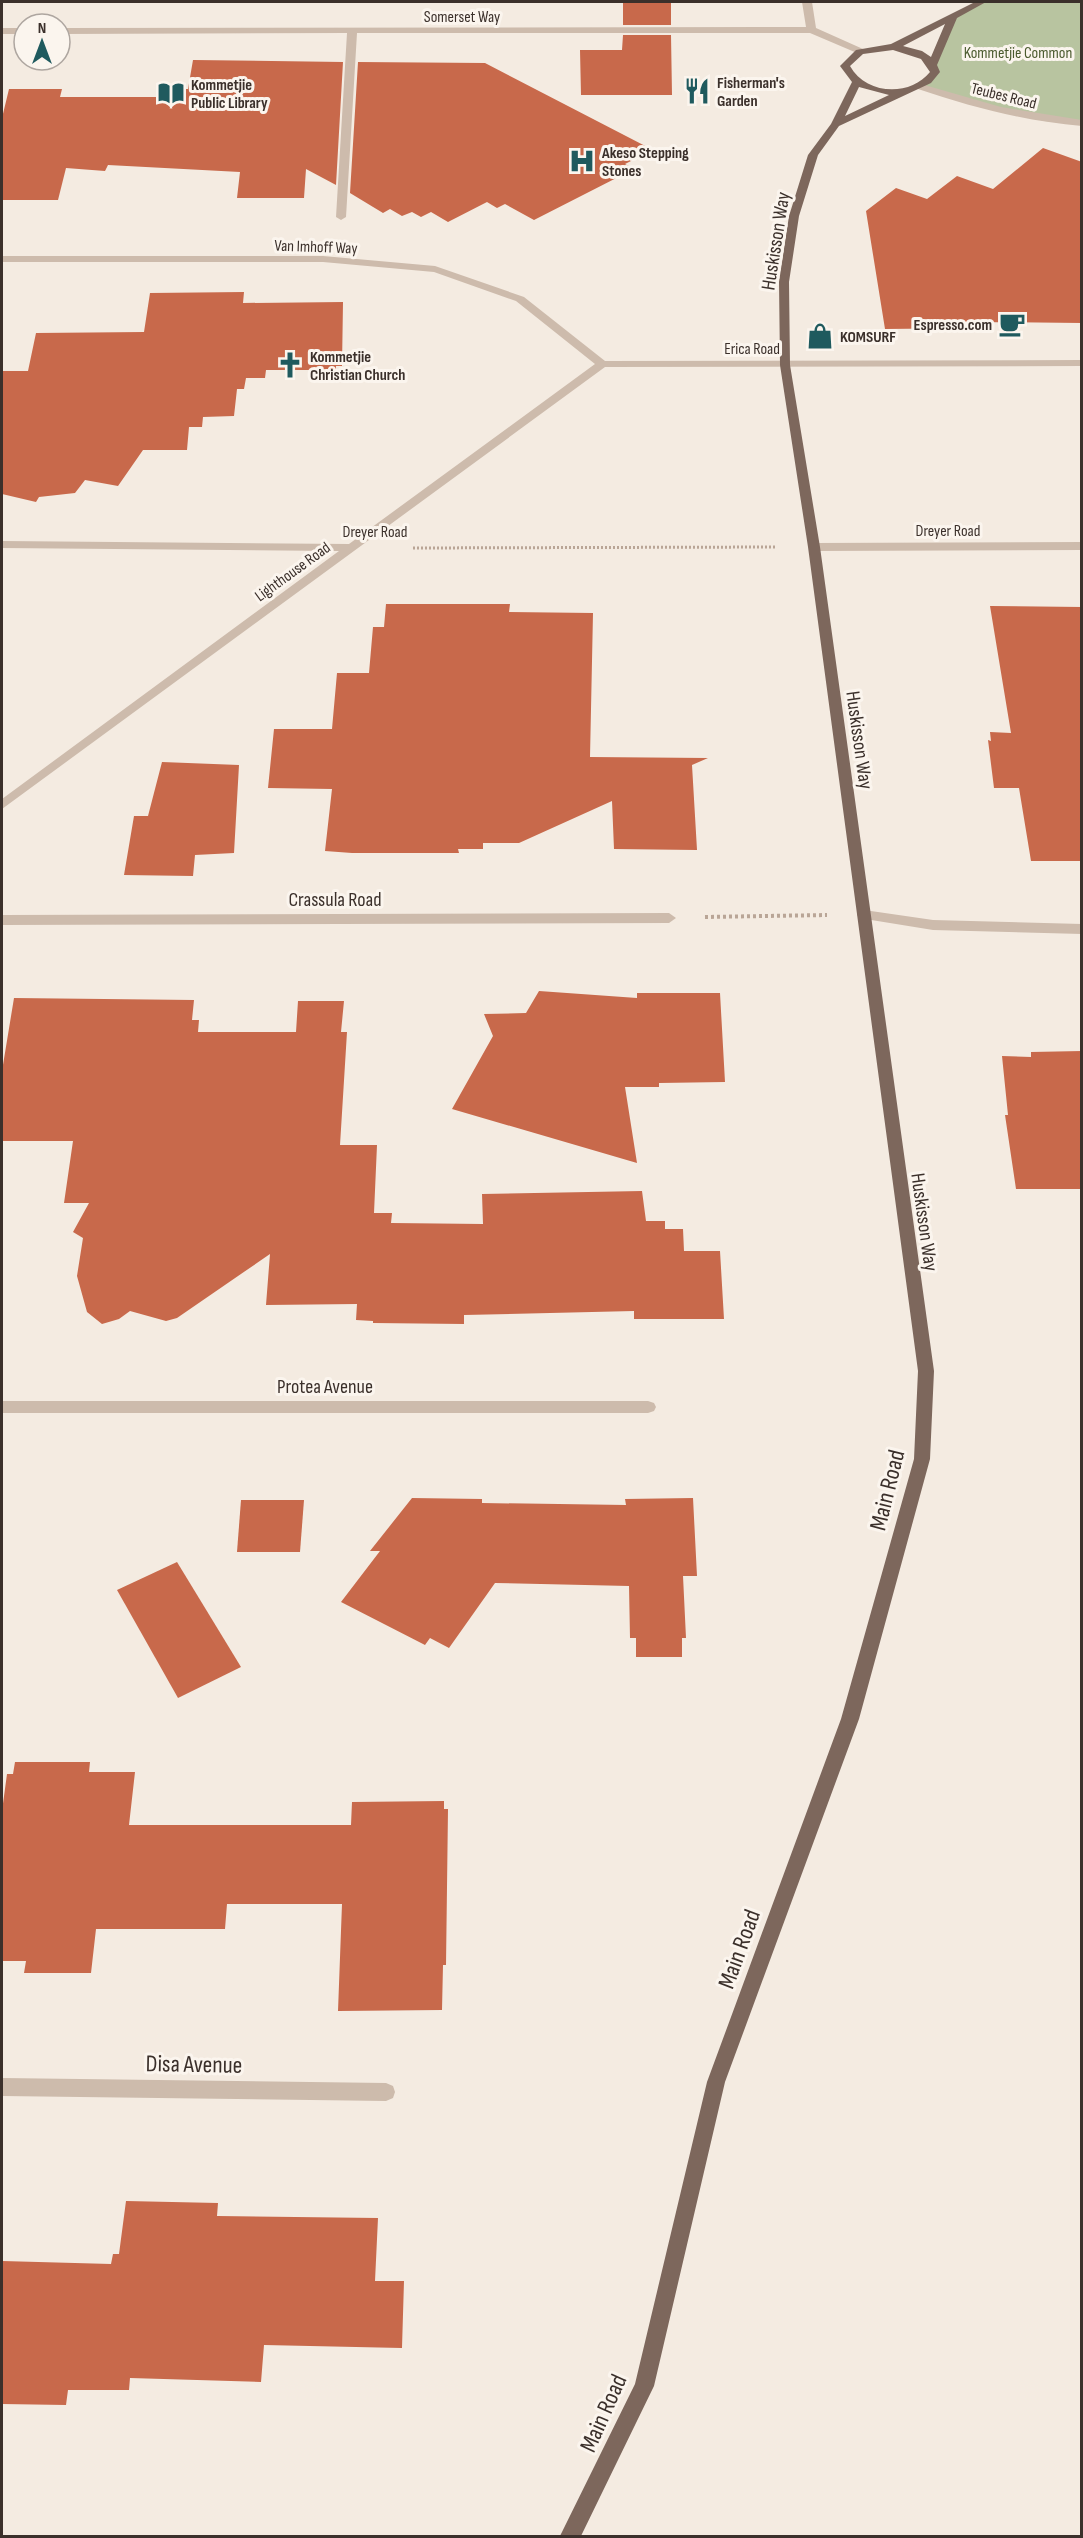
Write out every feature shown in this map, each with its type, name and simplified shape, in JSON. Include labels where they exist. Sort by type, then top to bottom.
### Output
[{"type":"main road","points":[[893,47],[981,2]]},
{"type":"main road","points":[[933,63],[910,50],[893,47],[860,51],[850,57],[845,66],[848,75],[856,82],[879,90],[905,91],[921,87],[931,80],[935,72],[933,63],[952,18]]},
{"type":"main road","name":"Huskisson Way","points":[[856,82],[836,124],[813,155],[794,216],[784,282],[785,365],[814,547],[926,1371]]},
{"type":"main road","name":"Huskisson Way","points":[[836,124],[905,91]]},
{"type":"main road","name":"Main Road","points":[[570,2536],[644,2386],[716,2082],[850,1719],[922,1459],[926,1371]]},
{"type":"street","points":[[807,2],[811,30]]},
{"type":"street","name":"Somerset Way","points":[[72,31],[811,30],[860,51]]},
{"type":"street","points":[[341,217],[352,32]]},
{"type":"street","name":"Teubes Road","points":[[921,87],[982,108],[1044,120],[1082,123]]},
{"type":"street","name":"Van Imhoff Way","points":[[2,259],[323,259],[435,269],[520,299],[602,364]]},
{"type":"street","name":"Erica Road","points":[[602,364],[1082,363]]},
{"type":"street","name":"Lighthouse Road","points":[[2,805],[602,364]]},
{"type":"street","name":"Dreyer Road","points":[[2,544],[352,548]]},
{"type":"street","name":"Dreyer Road","points":[[814,547],[1082,546]]},
{"type":"street","points":[[864,915],[933,925],[1082,928]]},
{"type":"street","name":"Crassula Road","points":[[2,920],[669,918]]},
{"type":"street","name":"Protea Avenue","points":[[2,1407],[648,1407]]},
{"type":"street","name":"Disa Avenue","points":[[2,2087],[386,2092]]},
{"type":"path","name":"Dreyer Road","points":[[352,548],[814,547]]},
{"type":"path","points":[[669,918],[864,915]]},
{"type":"green space","name":"Kommetjie Common","points":[[981,2],[1081,2],[1081,123],[1044,121],[921,87],[931,80],[933,63],[952,18]]},
{"type":"building","points":[[623,2],[671,2],[671,25],[623,25]]},
{"type":"building","points":[[623,35],[671,35],[672,95],[581,95],[580,50],[622,50]]},
{"type":"building","points":[[193,60],[343,62],[336,185],[306,169],[304,198],[237,198],[240,172],[108,165],[105,171],[66,168],[58,200],[2,200],[2,118],[9,89],[62,89],[60,97],[160,97],[162,89],[188,89]]},
{"type":"building","points":[[358,62],[485,63],[653,150],[625,164],[634,169],[534,220],[505,204],[497,208],[487,202],[448,222],[431,212],[421,217],[412,212],[402,216],[390,209],[383,213],[350,193]]},
{"type":"building","points":[[1043,148],[1082,162],[1082,323],[977,322],[978,328],[885,329],[866,211],[896,188],[927,199],[957,176],[993,189]]},
{"type":"building","points":[[244,292],[243,303],[343,302],[342,366],[336,366],[336,370],[266,370],[265,378],[246,378],[244,389],[237,389],[234,416],[203,417],[202,427],[189,427],[187,450],[143,450],[118,486],[85,480],[75,493],[39,497],[36,502],[2,494],[2,371],[28,371],[36,333],[144,332],[150,293]]},
{"type":"building","points":[[386,604],[510,604],[509,612],[593,613],[590,757],[708,758],[692,765],[697,850],[614,849],[612,801],[519,843],[483,843],[483,849],[458,849],[459,853],[325,851],[332,789],[268,788],[274,729],[332,729],[337,673],[369,673],[373,627],[384,627]]},
{"type":"building","points":[[990,606],[1082,607],[1082,861],[1031,861],[1019,788],[994,788],[988,740],[991,741],[990,732],[1011,733]]},
{"type":"building","points":[[162,762],[239,765],[234,853],[195,855],[193,876],[124,875],[134,816],[148,816]]},
{"type":"building","points":[[539,991],[637,998],[637,993],[720,993],[725,1082],[659,1083],[659,1087],[625,1087],[637,1163],[452,1109],[493,1036],[484,1014],[526,1013]]},
{"type":"building","points":[[14,998],[194,1000],[192,1020],[199,1020],[198,1032],[296,1032],[298,1001],[344,1001],[341,1032],[347,1032],[340,1145],[377,1145],[374,1213],[392,1213],[391,1223],[483,1224],[482,1194],[642,1191],[646,1221],[665,1221],[665,1229],[683,1229],[684,1251],[720,1251],[724,1319],[634,1319],[634,1311],[464,1315],[464,1324],[373,1323],[373,1321],[356,1320],[357,1304],[266,1305],[270,1254],[177,1318],[166,1321],[130,1311],[119,1319],[102,1324],[87,1312],[77,1276],[83,1238],[73,1232],[89,1203],[64,1203],[73,1141],[2,1141],[2,1071]]},
{"type":"building","points":[[1082,1051],[1082,1189],[1016,1189],[1005,1115],[1008,1115],[1002,1056],[1031,1057],[1031,1052]]},
{"type":"building","points":[[412,1498],[482,1499],[482,1503],[626,1505],[625,1499],[693,1498],[697,1576],[683,1576],[686,1638],[682,1638],[682,1657],[636,1657],[636,1638],[630,1638],[629,1586],[495,1583],[449,1648],[430,1638],[425,1645],[341,1602],[380,1551],[370,1551]]},
{"type":"building","points":[[241,1500],[304,1500],[300,1552],[237,1552]]},
{"type":"building","points":[[177,1562],[241,1667],[178,1698],[117,1590]]},
{"type":"building","points":[[15,1762],[90,1762],[89,1772],[135,1772],[129,1825],[351,1825],[352,1802],[444,1801],[444,1809],[448,1809],[446,1965],[443,1965],[442,2010],[338,2011],[342,1904],[227,1904],[225,1929],[96,1929],[91,1973],[24,1973],[26,1961],[2,1961],[2,1811],[7,1774],[13,1774]]},
{"type":"building","points":[[126,2201],[218,2203],[217,2216],[378,2218],[375,2281],[404,2281],[402,2348],[264,2345],[261,2382],[130,2378],[129,2390],[68,2390],[66,2405],[2,2404],[2,2261],[111,2264],[113,2254],[119,2254]]},
{"type":"place","name":"Fisherman's Garden","points":[[697,91]]},
{"type":"place","name":"Kommetjie Public Library","points":[[171,93]]},
{"type":"place","name":"Akeso Stepping Stones","points":[[582,161]]},
{"type":"place","name":"Espresso.com","points":[[1012,324]]},
{"type":"place","name":"KOMSURF","points":[[820,336]]},
{"type":"place","name":"Kommetjie Christian Church","points":[[290,365]]}]
